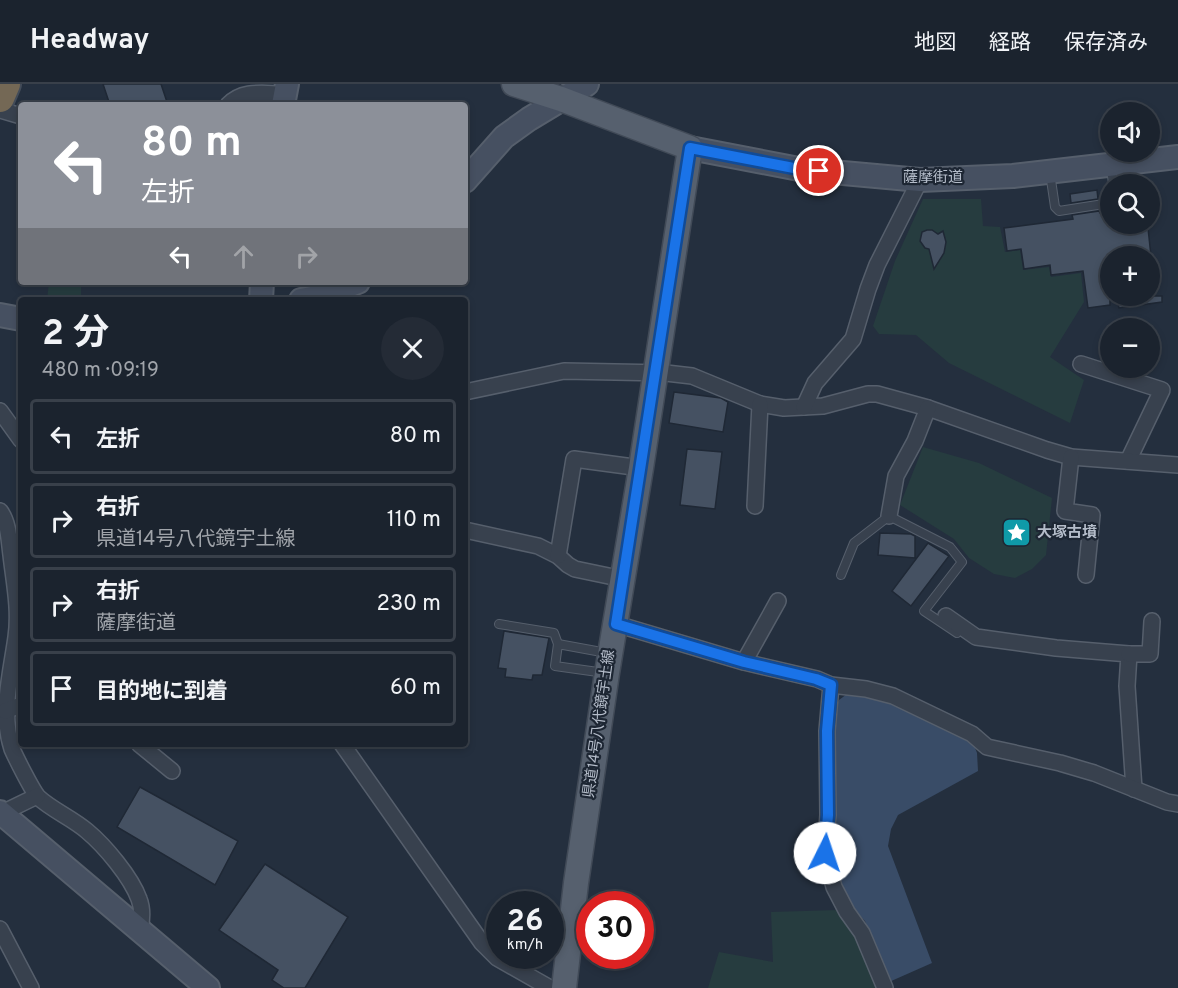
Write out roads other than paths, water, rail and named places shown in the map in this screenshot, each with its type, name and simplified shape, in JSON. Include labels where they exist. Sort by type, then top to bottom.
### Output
[{"type":"highway","points":[[0,98],[6,84]]},
{"type":"main road","points":[[514,84],[561,99],[690,148]]},
{"type":"main road","name":"県道14号八代鏡宇土線","points":[[563,987],[608,663],[641,468],[690,148]]},
{"type":"street","points":[[468,179],[504,137],[587,84]]},
{"type":"street","points":[[231,102],[244,94],[285,97]]},
{"type":"street","points":[[0,110],[18,115]]},
{"type":"street","name":"薩摩街道","points":[[690,148],[799,169],[920,180],[1050,172],[1112,174],[1178,157]]},
{"type":"street","points":[[804,407],[816,383],[853,339],[877,265],[920,180]]},
{"type":"street","points":[[317,297],[350,285]]},
{"type":"street","points":[[0,315],[18,318]]},
{"type":"street","points":[[1081,364],[1162,390],[1128,461]]},
{"type":"street","points":[[468,391],[564,371],[654,372],[692,376],[759,404],[784,408],[835,404],[868,394],[877,394],[932,409],[1071,457],[1178,465]]},
{"type":"street","points":[[754,506],[759,404]]},
{"type":"street","points":[[889,516],[896,476],[932,409]]},
{"type":"street","points":[[0,411],[18,436]]},
{"type":"street","points":[[1071,457],[1065,511],[1092,515],[1086,575]]},
{"type":"street","points":[[558,556],[574,459],[641,468]]},
{"type":"street","points":[[0,511],[8,531],[18,596]]},
{"type":"street","points":[[468,531],[538,546],[558,556],[575,569],[622,579]]},
{"type":"street","points":[[744,662],[778,601]]},
{"type":"street","points":[[18,613],[5,711],[6,728],[12,749],[37,796],[87,830],[103,846],[132,884],[140,900],[142,915],[140,930]]},
{"type":"street","points":[[946,616],[976,637],[1056,648],[1129,654],[1150,654],[1152,621]]},
{"type":"street","points":[[616,624],[831,685],[893,696],[972,734],[987,747],[1094,773],[1167,802],[1178,804]]},
{"type":"street","points":[[1129,654],[1127,686],[1134,789]]},
{"type":"street","points":[[831,685],[827,731],[828,815],[825,853],[834,887],[847,912],[862,933],[885,988]]},
{"type":"street","points":[[5,711],[18,706]]},
{"type":"street","points":[[143,747],[172,771]]},
{"type":"street","points":[[344,747],[482,943],[497,958],[563,987]]},
{"type":"street","points":[[37,796],[0,813],[140,930],[195,984]]},
{"type":"street","points":[[0,929],[31,988]]},
{"type":"lane","points":[[1050,172],[1054,207],[1059,211],[1100,205]]},
{"type":"lane","points":[[921,443],[932,409]]},
{"type":"lane","points":[[841,575],[854,543],[889,516],[950,547],[962,562],[924,611],[964,637]]},
{"type":"lane","points":[[499,624],[554,633],[558,644],[555,666],[608,663]]},
{"type":"lane","points":[[558,644],[608,663]]},
{"type":"water","points":[[847,694],[885,698],[972,740],[977,753],[978,771],[898,815],[891,829],[888,846],[932,963],[889,982],[865,921],[839,888],[829,852],[834,709],[839,700]]},
{"type":"place","name":"大塚古墳","points":[[1016,533]]}]
